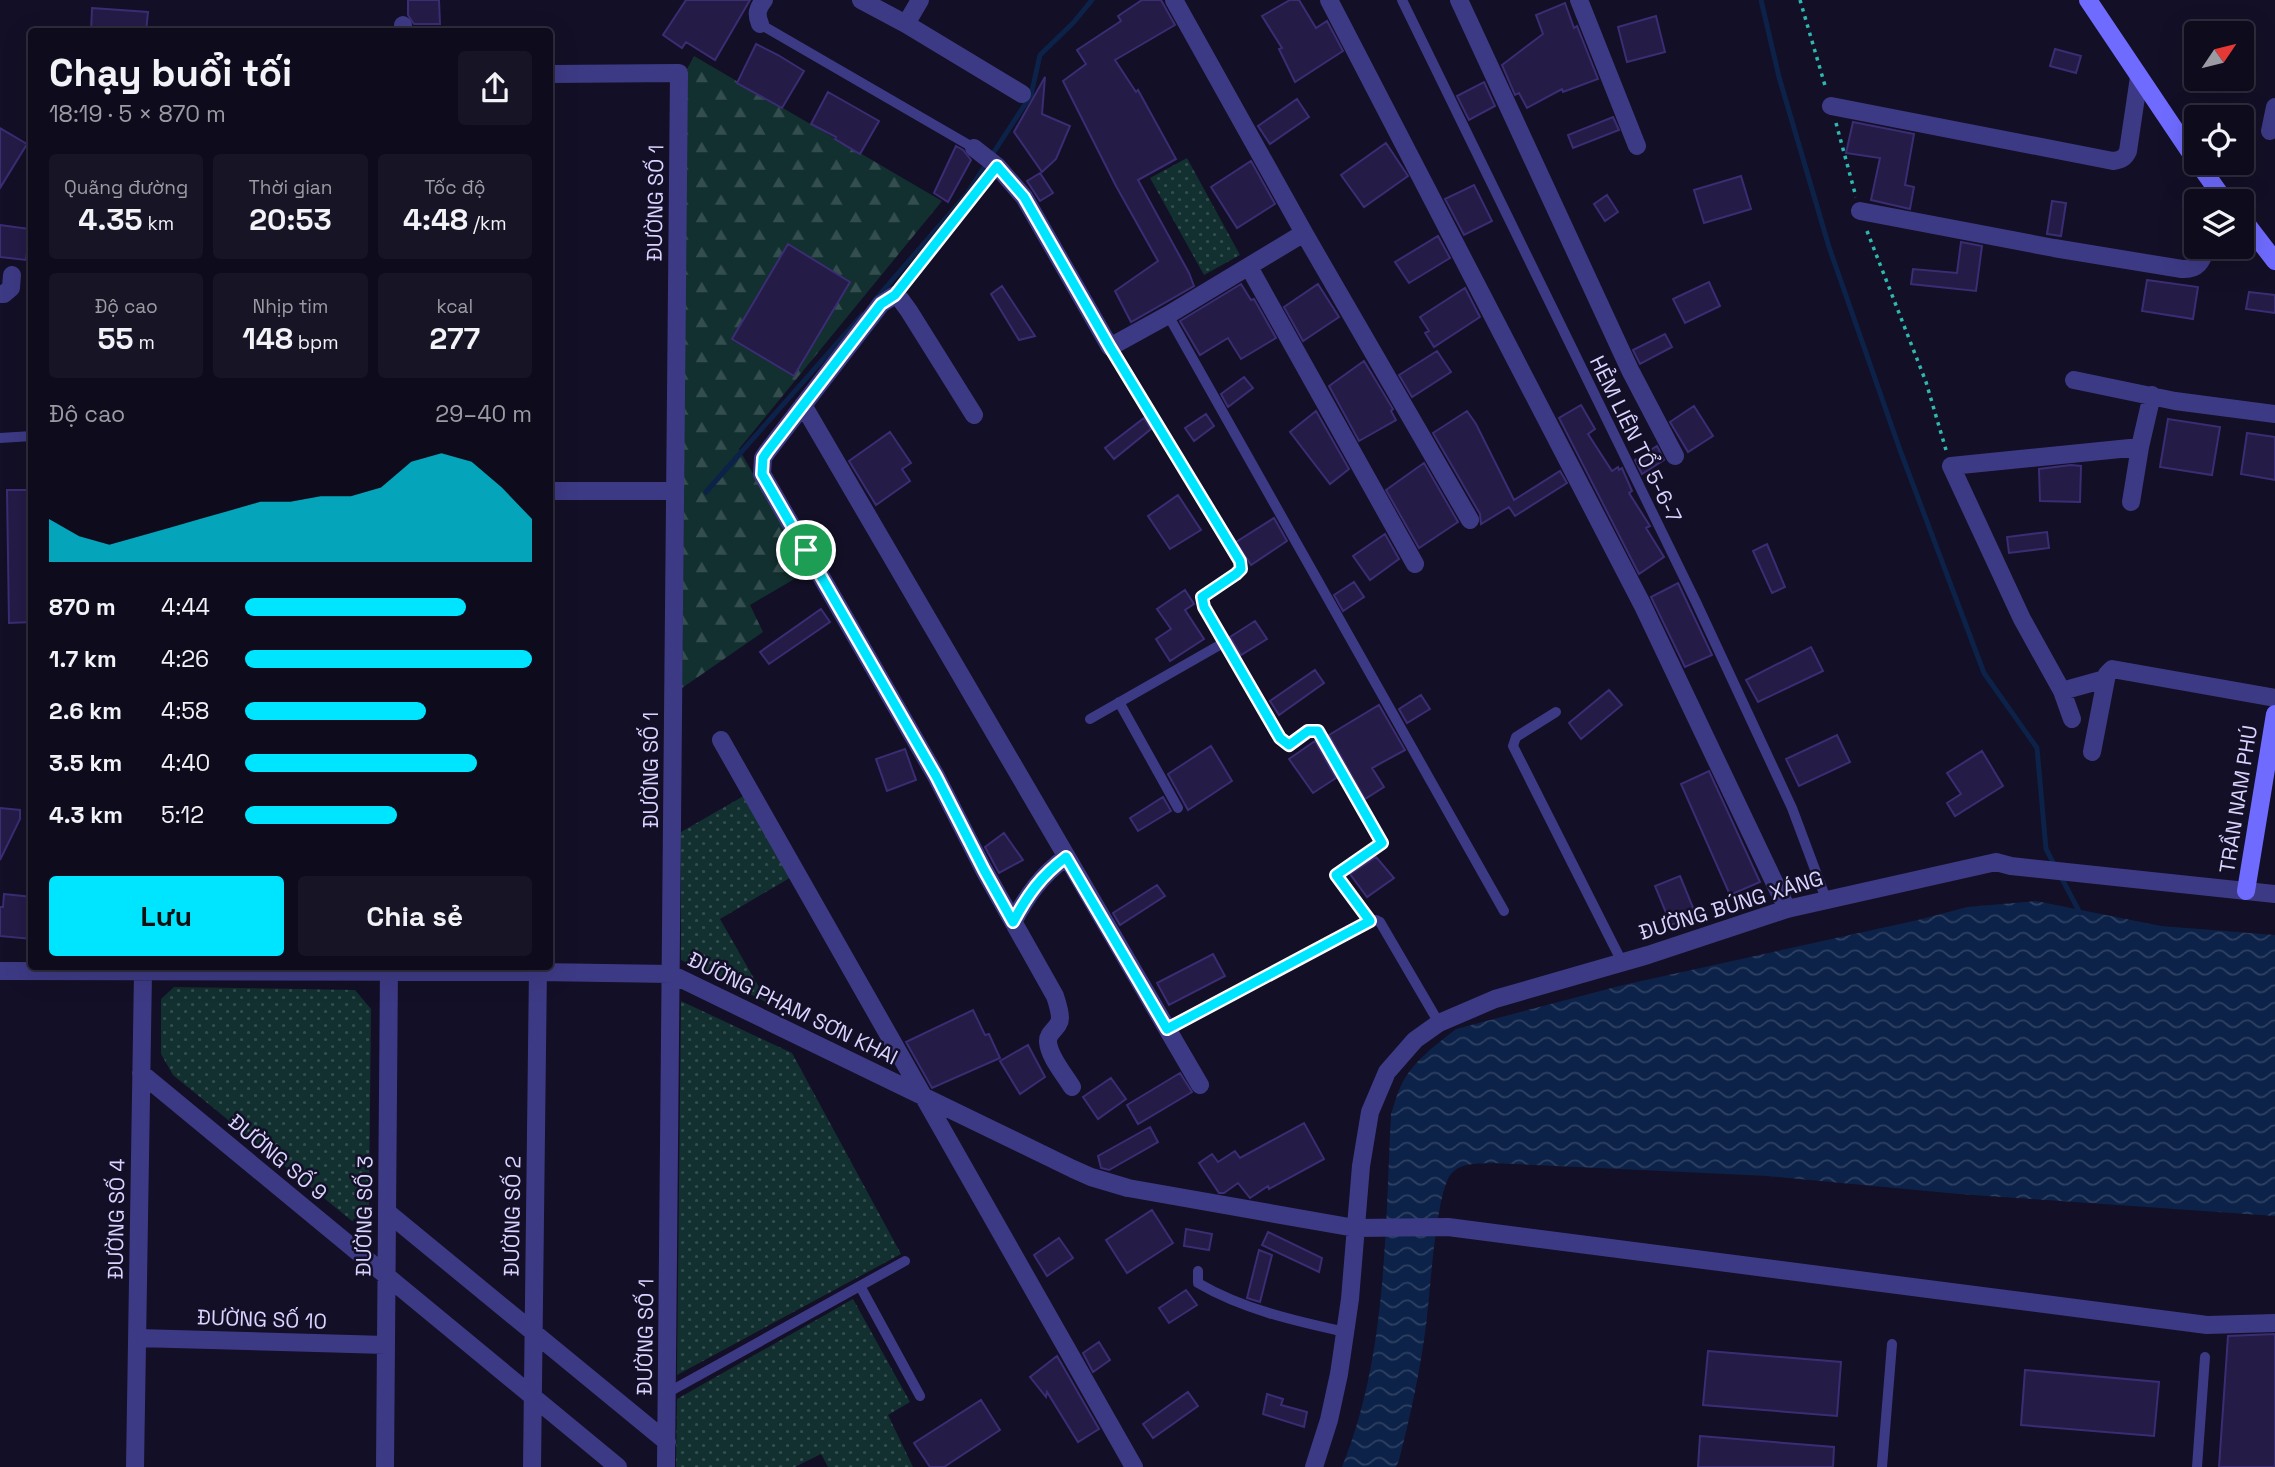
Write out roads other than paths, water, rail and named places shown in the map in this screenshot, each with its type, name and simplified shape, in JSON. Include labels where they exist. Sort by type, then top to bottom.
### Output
[{"type":"street","points":[[760,24],[758,7],[764,0]]},
{"type":"street","points":[[861,0],[1022,94]]},
{"type":"street","points":[[906,24],[919,0]]},
{"type":"street","points":[[1174,0],[1469,520]]},
{"type":"street","points":[[1329,0],[1642,604],[1787,909]]},
{"type":"street","points":[[1459,0],[1630,370],[1675,456]]},
{"type":"street","points":[[1579,0],[1637,146]]},
{"type":"street","points":[[2088,0],[2184,143]]},
{"type":"street","name":"ĐƯỜNG SỐ 1","points":[[553,74],[679,73],[666,1467]]},
{"type":"street","points":[[1831,106],[2113,161],[2126,156],[2128,151],[2139,77]]},
{"type":"street","points":[[2270,131],[2275,107]]},
{"type":"street","points":[[974,149],[997,166],[1024,197],[1110,347],[1304,233]]},
{"type":"street","points":[[1860,211],[2182,269],[2196,267],[2202,259]]},
{"type":"street","points":[[2254,234],[2275,261]]},
{"type":"street","points":[[1249,267],[1415,564]]},
{"type":"street","points":[[0,294],[11,288],[12,275]]},
{"type":"street","points":[[974,415],[909,311],[895,295],[881,304],[763,458],[762,474],[936,776],[984,870],[1055,996],[1059,1025],[1050,1035],[1048,1043],[1072,1087]]},
{"type":"street","points":[[2074,380],[2175,401],[2275,414]]},
{"type":"street","points":[[2131,502],[2152,395]]},
{"type":"street","points":[[803,405],[1200,1085]]},
{"type":"street","points":[[2072,719],[2062,691],[2022,619],[1951,466],[2140,447]]},
{"type":"street","points":[[553,491],[676,491]]},
{"type":"street","points":[[2092,752],[2109,670],[2275,698]]},
{"type":"street","points":[[2062,691],[2105,679]]},
{"type":"street","name":"TRẦN NAM PHÚ","points":[[2246,891],[2275,714]]},
{"type":"street","points":[[721,740],[1135,1467]]},
{"type":"street","points":[[1013,922],[1033,887],[1066,857]]},
{"type":"street","name":"ĐƯỜNG BÚNG XÁNG","points":[[1314,1467],[1329,1420],[1363,1228],[1370,1112],[1387,1072],[1415,1040],[1439,1023],[1494,999],[1622,962],[1787,909],[1996,862],[2011,866],[2275,894]]},
{"type":"street","name":"ĐƯỜNG PHẠM SƠN KHAI","points":[[0,971],[307,970]]},
{"type":"street","name":"ĐƯỜNG SỐ 3","points":[[385,1467],[389,970]]},
{"type":"street","name":"ĐƯỜNG SỐ 2","points":[[532,1467],[538,970]]},
{"type":"street","name":"ĐƯỜNG PHẠM SƠN KHAI","points":[[553,970],[671,974],[1073,1169],[1112,1184],[1363,1228],[1448,1227],[2207,1325],[2275,1323]]},
{"type":"street","name":"ĐƯỜNG SỐ 4","points":[[135,1467],[143,972]]},
{"type":"street","name":"ĐƯỜNG SỐ 9","points":[[141,1073],[618,1467]]},
{"type":"street","points":[[387,1212],[667,1442]]},
{"type":"street","name":"ĐƯỜNG SỐ 10","points":[[137,1338],[386,1345]]},
{"type":"lane","name":"HẺM LIÊN TỔ 5-6-7","points":[[1402,0],[1696,602],[1792,808],[1826,899]]},
{"type":"lane","points":[[760,24],[974,149]]},
{"type":"lane","points":[[895,295],[997,166]]},
{"type":"lane","points":[[1168,315],[1504,911]]},
{"type":"lane","points":[[1110,347],[1240,561],[1241,569],[1236,574],[1202,597],[1204,607],[1284,743],[1289,745],[1308,731],[1318,731],[1382,843],[1336,875],[1370,921]]},
{"type":"lane","points":[[0,438],[28,436]]},
{"type":"lane","points":[[1090,719],[1225,642]]},
{"type":"lane","points":[[1119,702],[1178,808]]},
{"type":"lane","points":[[1556,712],[1516,737],[1513,746],[1622,962]]},
{"type":"lane","points":[[1167,1029],[1376,920],[1380,922],[1439,1023]]},
{"type":"lane","points":[[667,1393],[905,1261]]},
{"type":"lane","points":[[1198,1271],[1198,1283],[1220,1296],[1301,1323],[1345,1332]]},
{"type":"lane","points":[[860,1286],[920,1396]]},
{"type":"lane","points":[[1882,1467],[1892,1344]]},
{"type":"lane","points":[[2197,1467],[2205,1357]]},
{"type":"water","points":[[2036,901],[2161,926],[2275,935],[2275,1216],[1959,1194],[1768,1176],[1492,1163],[1465,1166],[1451,1174],[1441,1202],[1423,1349],[1399,1460],[1396,1467],[1342,1467],[1357,1425],[1376,1338],[1385,1248],[1391,1114],[1410,1070],[1440,1041],[1456,1029],[1623,985],[1967,907]]},
{"type":"waterway","points":[[875,300],[966,195],[1031,95],[1040,55],[1092,0]]},
{"type":"waterway","points":[[1761,0],[1779,77],[1829,247],[1900,450],[1984,673],[2037,748],[2046,849],[2055,866]]},
{"type":"waterway","points":[[706,492],[862,315]]},
{"type":"waterway","points":[[2060,875],[2080,913]]}]
